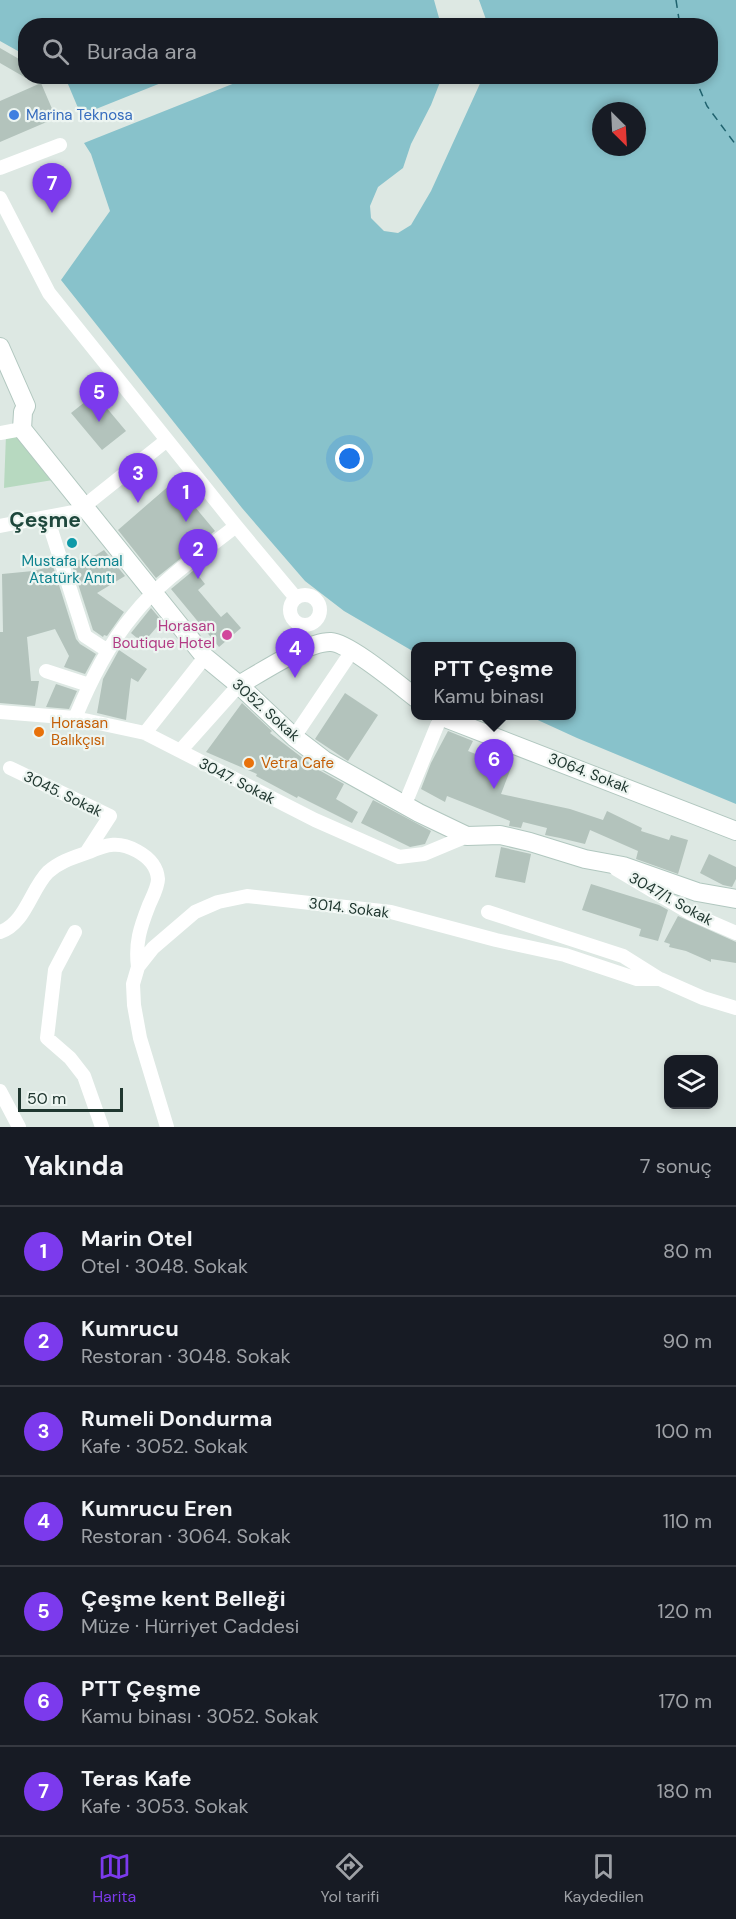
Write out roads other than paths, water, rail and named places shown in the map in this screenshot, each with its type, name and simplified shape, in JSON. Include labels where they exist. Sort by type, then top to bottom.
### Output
[{"type":"street","points":[[0,168],[60,145]]},
{"type":"street","points":[[0,198],[49,293],[296,598]]},
{"type":"street","points":[[0,347],[26,406],[22,420],[0,433]]},
{"type":"street","name":"3052. Sokak","points":[[0,369],[22,420],[84,507],[206,657],[294,737],[324,760],[419,813],[467,836],[500,836],[623,866],[697,892],[736,899]]},
{"type":"street","points":[[0,526],[78,511],[167,440]]},
{"type":"street","points":[[47,517],[85,636],[108,651]]},
{"type":"street","points":[[75,718],[89,685],[108,651],[134,613],[155,592],[236,526]]},
{"type":"street","points":[[180,751],[239,685],[295,653],[320,643],[333,642],[352,651],[411,694]]},
{"type":"street","points":[[294,737],[352,651]]},
{"type":"street","points":[[145,733],[206,657]]},
{"type":"street","points":[[46,671],[89,685]]},
{"type":"street","name":"3047. Sokak","points":[[0,712],[75,718],[145,733],[315,820],[399,857],[424,854],[467,836]]},
{"type":"street","points":[[405,804],[439,720]]},
{"type":"street","name":"3064. Sokak","points":[[451,720],[736,831]]},
{"type":"street","name":"3045. Sokak","points":[[10,768],[110,816],[86,853]]},
{"type":"street","points":[[0,932],[6,930],[24,911],[48,873],[64,862],[106,844],[129,847],[147,857],[156,870],[158,882],[140,929],[136,950],[138,968],[134,984],[134,1005],[138,1028],[167,1127]]},
{"type":"street","name":"3047/1. Sokak","points":[[606,863],[690,913],[736,933]]},
{"type":"street","name":"3014. Sokak","points":[[138,968],[153,948],[195,912],[218,902],[247,897],[391,912],[496,940],[565,955],[637,978],[660,979],[703,998],[736,1008]]},
{"type":"street","points":[[488,912],[623,956],[660,979]]},
{"type":"street","points":[[75,932],[55,970],[47,1038],[70,1058],[84,1076],[102,1127]]},
{"type":"street","points":[[0,1090],[19,1127]]},
{"type":"water","points":[[0,0],[434,0],[439,18],[18,18],[18,51],[0,41]]},
{"type":"water","points":[[479,0],[736,0],[736,804],[538,720],[576,720],[576,642],[411,642],[411,650],[344,611],[305,581],[242,508],[61,280],[110,211],[91,154],[84,143],[232,84],[439,84],[411,144],[403,168],[378,187],[370,206],[371,218],[384,231],[398,233],[411,225],[431,191],[480,84],[718,84],[718,18],[485,18]]},
{"type":"water","points":[[68,84],[158,84],[81,115]]},
{"type":"place","name":"Marina Teknosa","points":[[14,115]]},
{"type":"place","name":"Teras Kafe","points":[[52,213]]},
{"type":"place","name":"Çeşme kent Belleği","points":[[99,422]]},
{"type":"place","name":"Rumeli Dondurma","points":[[138,503]]},
{"type":"place","name":"Marin Otel","points":[[186,522]]},
{"type":"place","name":"Mustafa Kemal Atatürk Anıtı","points":[[72,543]]},
{"type":"place","name":"Kumrucu","points":[[198,579]]},
{"type":"place","name":"Horasan Boutique Hotel","points":[[227,635]]},
{"type":"place","name":"Kumrucu Eren","points":[[295,678]]},
{"type":"place","name":"Horasan Balıkçısı","points":[[39,732]]},
{"type":"place","name":"Vetra Cafe","points":[[249,763]]},
{"type":"place","name":"PTT Çeşme","points":[[494,789]]},
{"type":"district","name":"Çeşme","points":[[45,520]]}]
